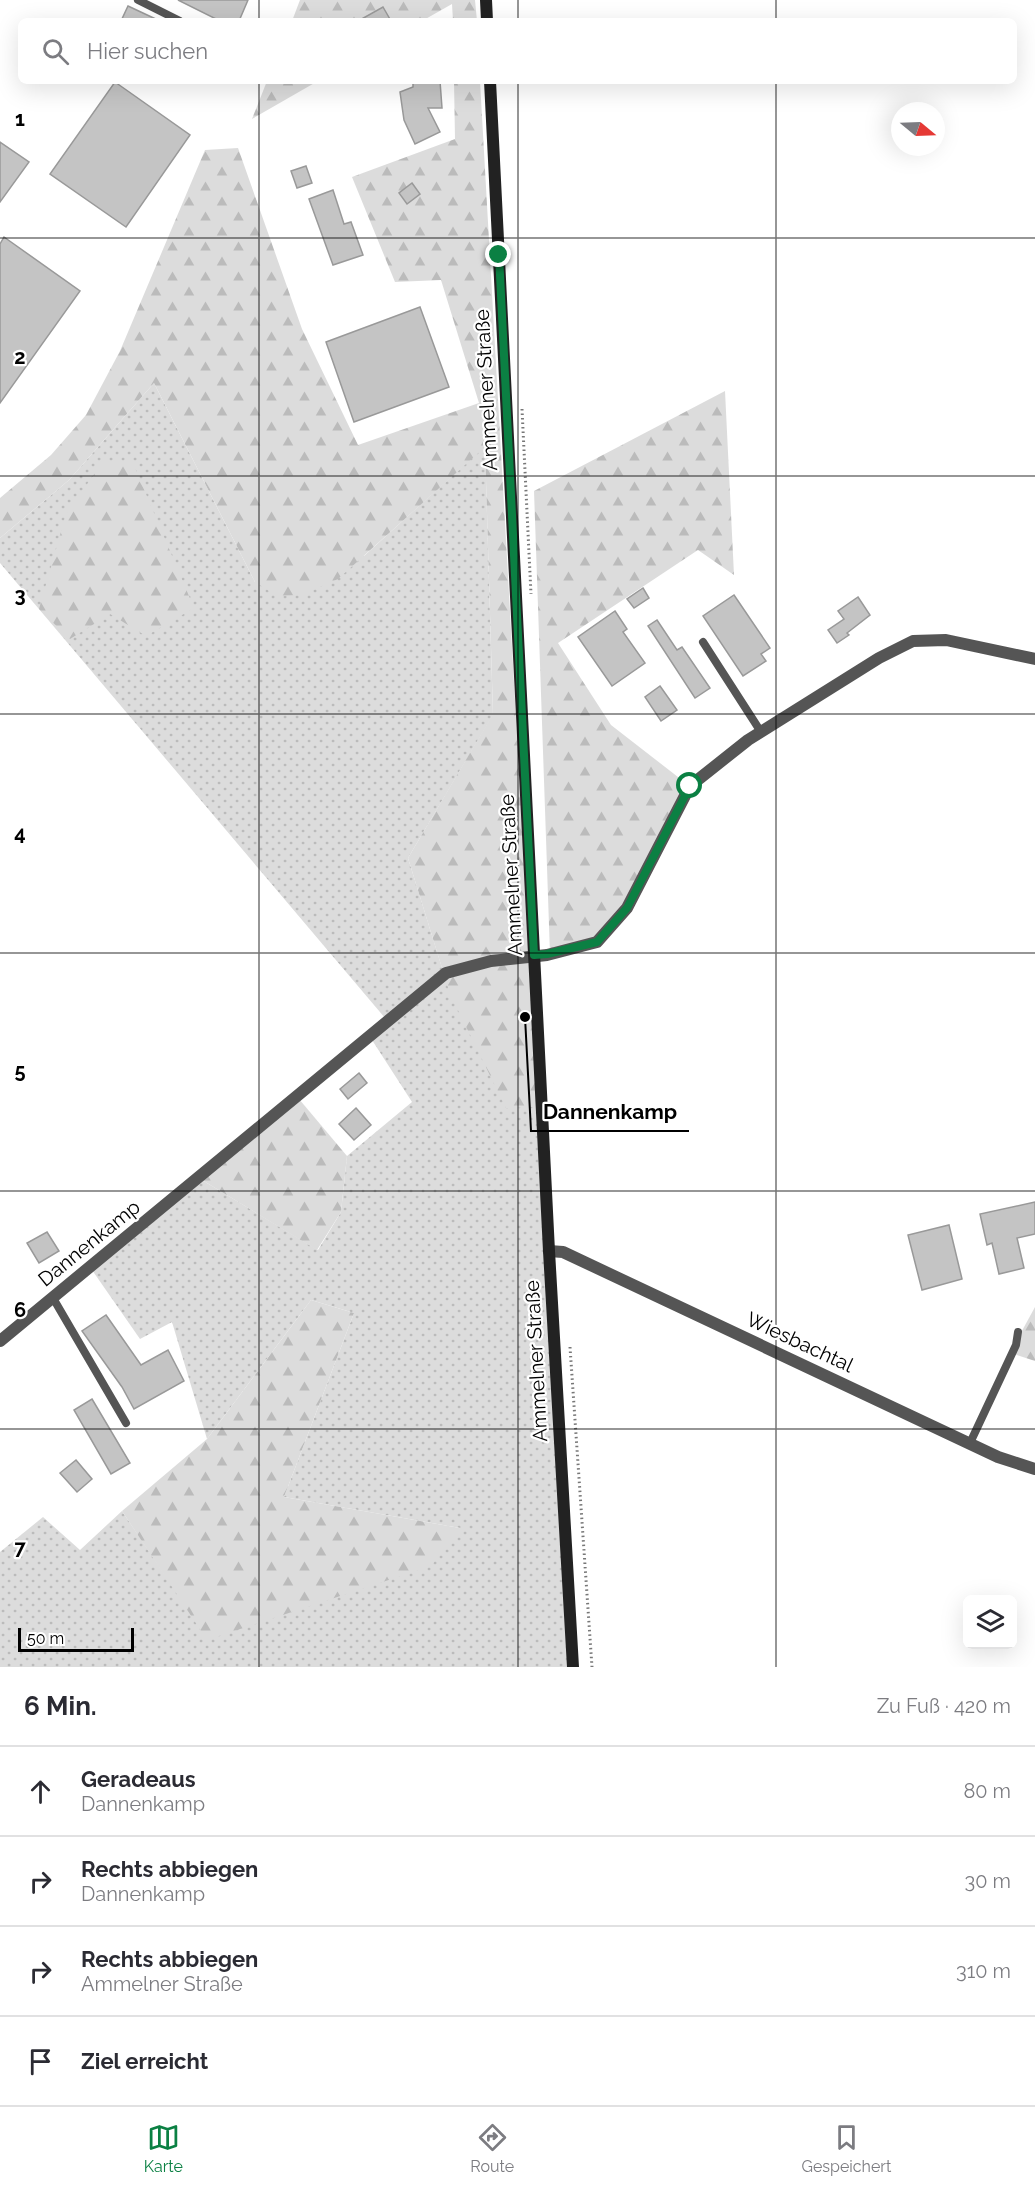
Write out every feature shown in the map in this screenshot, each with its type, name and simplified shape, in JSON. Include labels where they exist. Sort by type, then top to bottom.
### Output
[{"type":"street","points":[[486,0],[487,18]]},
{"type":"street","name":"Ammelner Straße","points":[[490,84],[549,1251],[573,1667]]},
{"type":"street","name":"Dannenkamp","points":[[0,1341],[446,973],[491,961],[547,954],[597,942],[627,908],[690,786],[761,732],[879,658],[913,640],[946,640],[1035,658]]},
{"type":"street","name":"Wiesbachtal","points":[[549,1251],[563,1252],[998,1457],[1035,1469]]},
{"type":"lane","points":[[138,0],[174,18]]},
{"type":"lane","points":[[703,642],[761,732]]},
{"type":"lane","points":[[53,1298],[126,1423]]},
{"type":"lane","points":[[970,1443],[1016,1345],[1018,1332]]},
{"type":"green space","points":[[300,0],[475,0],[477,18],[453,18],[452,4],[427,18],[293,18]]},
{"type":"green space","points":[[266,84],[313,84],[252,119]]},
{"type":"green space","points":[[454,84],[480,84],[538,1107],[506,1108],[450,994],[408,858],[493,714],[485,447],[338,579],[302,595],[277,596],[255,582],[154,383],[69,480],[0,538],[0,498],[51,455],[86,415],[120,351],[205,150],[238,148],[302,329],[358,445],[479,403],[441,280],[395,282],[352,177],[455,139]]},
{"type":"green space","points":[[154,383],[255,582],[364,556],[485,446],[493,715],[408,858],[443,971],[385,1018],[0,563],[0,538],[69,480]]},
{"type":"green space","points":[[725,391],[734,575],[698,550],[558,643],[611,725],[687,784],[625,906],[596,940],[550,954],[534,491]]},
{"type":"green space","points":[[102,463],[133,463],[194,608],[146,636],[110,614],[70,639],[39,609],[66,514]]},
{"type":"green space","points":[[445,978],[538,1107],[573,1667],[0,1667],[0,1552],[43,1517],[80,1550],[122,1511],[208,1639],[460,1528],[284,1497],[354,1313],[311,1300],[207,1439],[172,1322],[140,1339],[92,1270],[202,1180],[318,1250],[341,1212],[347,1156],[412,1102],[372,1040]]},
{"type":"green space","points":[[299,1099],[347,1156],[341,1212],[317,1250],[202,1180]]},
{"type":"green space","points":[[311,1300],[354,1313],[284,1497],[460,1528],[431,1566],[207,1640],[122,1511],[207,1439]]},
{"type":"green space","points":[[1035,1307],[1035,1361],[1014,1354],[1012,1349]]},
{"type":"building","points":[[178,0],[248,0],[240,18],[214,18]]},
{"type":"building","points":[[128,6],[154,18],[122,18]]},
{"type":"building","points":[[383,7],[389,18],[363,18]]},
{"type":"building","points":[[114,84],[118,84],[190,135],[126,227],[50,174]]},
{"type":"building","points":[[413,84],[440,84],[442,108],[428,108],[440,132],[415,144],[404,120],[400,92],[413,87]]},
{"type":"building","points":[[0,142],[29,162],[0,202]]},
{"type":"building","points":[[306,166],[312,183],[297,188],[291,171]]},
{"type":"building","points":[[412,183],[420,194],[407,204],[399,193]]},
{"type":"building","points":[[333,190],[344,224],[351,222],[363,255],[333,265],[309,199]]},
{"type":"building","points":[[4,237],[80,291],[0,403],[0,244]]},
{"type":"building","points":[[420,307],[449,387],[354,422],[326,342]]},
{"type":"building","points":[[643,588],[649,598],[634,608],[627,599]]},
{"type":"building","points":[[734,595],[770,648],[761,654],[766,661],[743,676],[703,616]]},
{"type":"building","points":[[858,597],[870,615],[837,643],[828,630],[844,619],[838,611]]},
{"type":"building","points":[[615,611],[627,629],[623,632],[645,663],[612,686],[578,637]]},
{"type":"building","points":[[657,620],[677,650],[682,647],[710,688],[695,698],[648,626]]},
{"type":"building","points":[[660,686],[677,710],[661,721],[645,697]]},
{"type":"building","points":[[359,1073],[367,1083],[348,1099],[340,1089]]},
{"type":"building","points":[[356,1108],[371,1125],[354,1140],[339,1124]]},
{"type":"building","points":[[1035,1202],[1035,1234],[1017,1238],[1024,1268],[999,1274],[992,1243],[987,1245],[980,1214]]},
{"type":"building","points":[[949,1225],[962,1279],[922,1290],[908,1235]]},
{"type":"building","points":[[47,1232],[59,1251],[39,1263],[27,1243]]},
{"type":"building","points":[[106,1315],[141,1365],[168,1350],[184,1381],[134,1409],[122,1387],[82,1331]]},
{"type":"building","points":[[92,1399],[130,1463],[111,1474],[74,1410]]},
{"type":"building","points":[[76,1460],[92,1479],[77,1492],[60,1473]]},
{"type":"place","name":"Dannenkamp","points":[[525,1017]]},
{"type":"route","points":[[499,255],[534,955],[597,942],[627,908],[690,786]]}]
